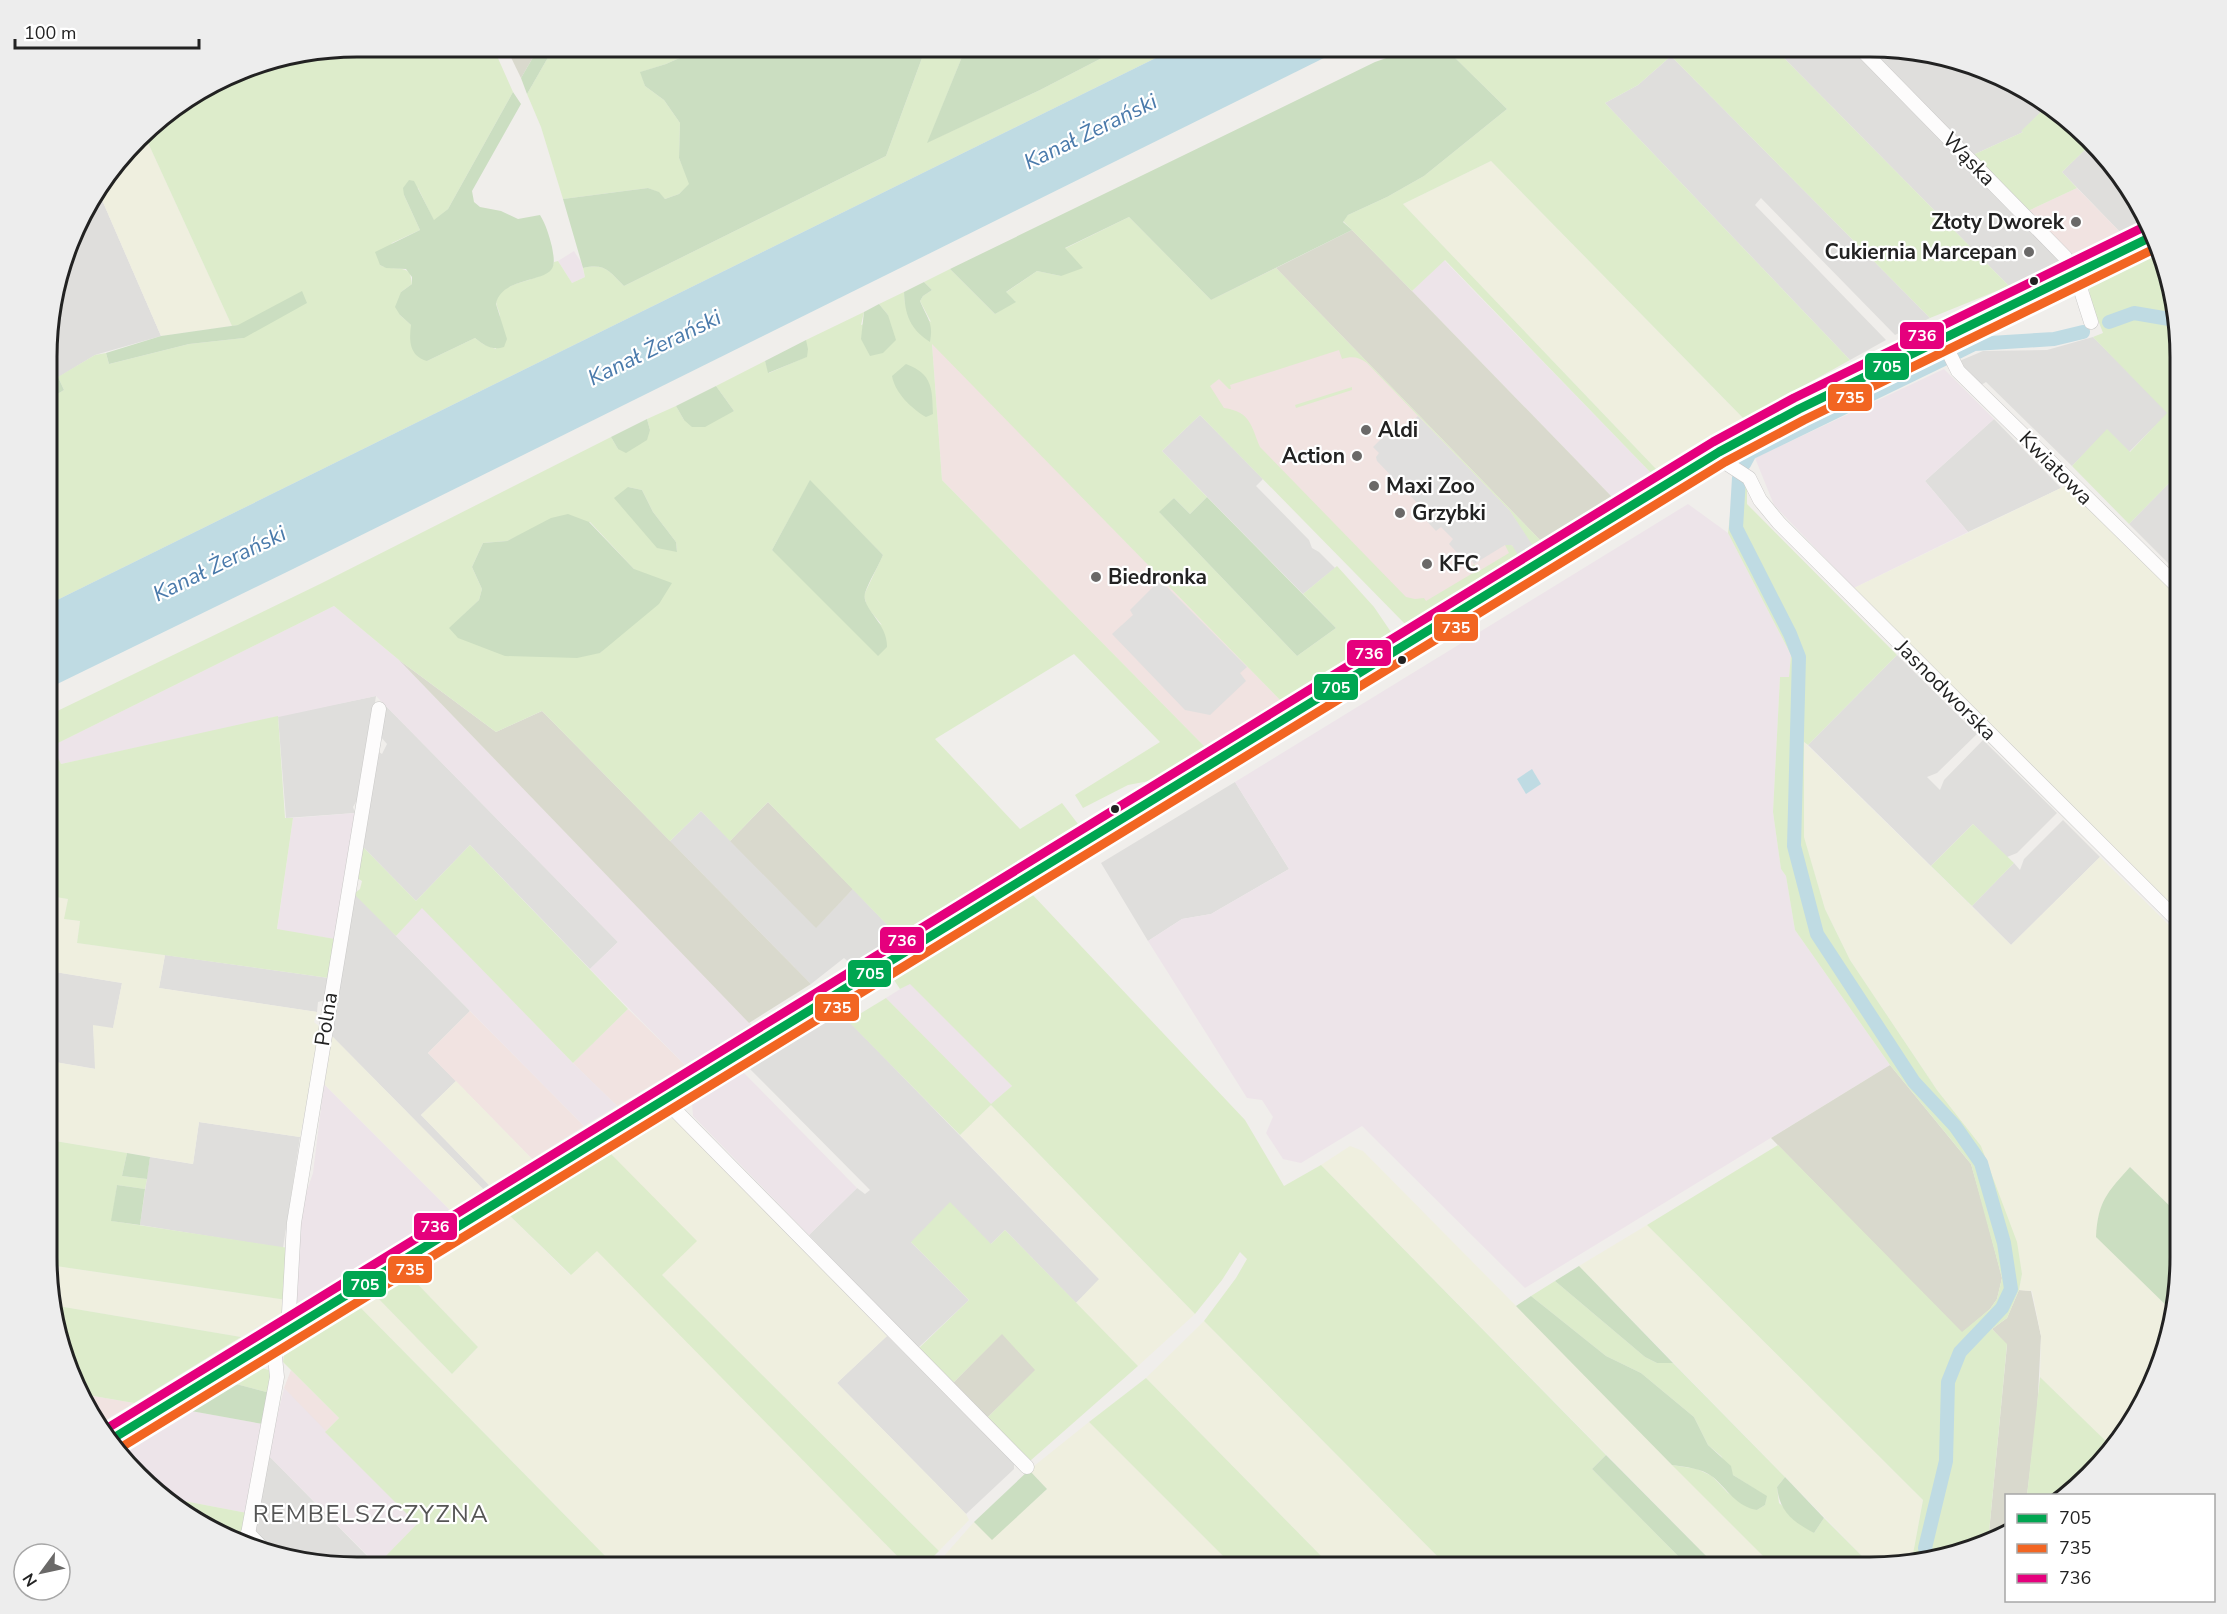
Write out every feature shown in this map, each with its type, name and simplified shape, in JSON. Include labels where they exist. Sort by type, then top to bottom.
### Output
[{"type":"main road","points":[[116,1436],[1719,452],[1799,409],[2146,240]]},
{"type":"street","name":"Wąska","points":[[1869,57],[2065,257],[2076,274],[2091,322]]},
{"type":"street","name":"Kwiatowa","points":[[1942,339],[1958,371],[2170,579]]},
{"type":"street","name":"Jasnodworska","points":[[1719,452],[1729,465],[1749,478],[1760,500],[1779,523],[2170,913]]},
{"type":"street","name":"Polna","points":[[288,1331],[295,1214],[379,709]]},
{"type":"street","points":[[664,1099],[1027,1467]]},
{"type":"street","points":[[248,1536],[277,1377],[275,1357],[267,1344]]},
{"type":"shaded area","points":[[511,57],[533,57],[521,78]]},
{"type":"shaded area","points":[[1672,57],[1930,318],[1895,335],[1761,198],[1755,205],[1886,340],[1850,360],[1605,103],[1638,85]]},
{"type":"shaded area","points":[[1783,57],[1860,57],[1973,171],[1973,175],[1984,187],[1987,186],[2061,261],[2009,286]]},
{"type":"shaded area","points":[[1877,57],[1948,67],[2003,88],[2042,111],[2023,132],[1973,155]]},
{"type":"shaded area","points":[[2086,149],[2108,174],[2139,223],[2121,233],[2062,172]]},
{"type":"shaded area","points":[[2077,188],[2121,233],[2072,256],[2028,211]]},
{"type":"shaded area","points":[[102,200],[161,336],[95,355],[57,378],[58,337],[67,279],[80,242]]},
{"type":"shaded area","points":[[1352,230],[1613,498],[1541,541],[1276,268]]},
{"type":"shaded area","points":[[1064,249],[1211,300],[1276,268],[1541,541],[1421,614]]},
{"type":"shaded area","points":[[574,251],[581,262],[585,277],[572,283],[558,261]]},
{"type":"shaded area","points":[[1444,260],[1651,473],[1613,498],[1412,291]]},
{"type":"shaded area","points":[[2093,337],[2168,413],[2129,452],[2107,430],[2072,466],[1986,382],[1981,385],[1957,362],[1983,351],[2047,350]]},
{"type":"shaded area","points":[[932,343],[1281,701],[1205,747],[942,480]]},
{"type":"shaded area","points":[[1944,369],[1994,419],[1925,481],[1968,532],[1854,588],[1774,505],[1755,458]]},
{"type":"shaded area","points":[[1200,415],[1263,479],[1256,486],[1309,540],[1312,548],[1335,568],[1303,594],[1162,451]]},
{"type":"shaded area","points":[[1418,416],[1510,511],[1533,546],[1518,555],[1512,545],[1505,545],[1474,564],[1469,556],[1464,560],[1449,544],[1453,539],[1441,527],[1436,531],[1421,515],[1425,511],[1377,461],[1376,457],[1379,453],[1373,447],[1387,433],[1394,439],[1396,437],[1389,431],[1396,424],[1403,430]]},
{"type":"shaded area","points":[[1994,419],[2061,488],[1968,532],[1925,481]]},
{"type":"shaded area","points":[[2170,482],[2170,565],[2129,524]]},
{"type":"shaded area","points":[[1688,504],[1728,533],[1791,655],[1789,677],[1780,677],[1773,812],[1781,869],[1786,876],[1795,930],[1890,1065],[1525,1288],[1362,1126],[1301,1163],[1283,1159],[1266,1133],[1273,1117],[1262,1100],[1247,1098],[1148,941],[1182,919],[1211,914],[1289,869],[1235,782]]},
{"type":"shaded area","points":[[1160,580],[1247,667],[1240,673],[1246,681],[1210,715],[1185,710],[1112,634],[1133,615],[1130,610]]},
{"type":"shaded area","points":[[334,606],[399,660],[752,1025],[685,1065],[590,969],[618,942],[376,696],[61,764],[57,756],[57,744]]},
{"type":"shaded area","points":[[1897,655],[1977,734],[1937,773],[1927,777],[1940,790],[1944,780],[1983,740],[2057,813],[2017,853],[2007,857],[1973,824],[1931,866],[1808,745]]},
{"type":"shaded area","points":[[399,660],[496,732],[542,711],[811,984],[749,1023]]},
{"type":"shaded area","points":[[376,696],[360,795],[353,807],[355,813],[286,818],[278,716]]},
{"type":"shaded area","points":[[384,704],[618,942],[590,969],[470,845],[416,901],[362,846],[379,752],[382,754],[387,744],[381,737]]},
{"type":"shaded area","points":[[1235,782],[1289,869],[1211,914],[1182,919],[1148,941],[1101,863]]},
{"type":"shaded area","points":[[768,802],[853,889],[816,928],[730,841]]},
{"type":"shaded area","points":[[701,811],[816,927],[853,889],[898,936],[851,964],[844,958],[811,984],[670,841]]},
{"type":"shaded area","points":[[355,813],[335,939],[277,930],[293,818]]},
{"type":"shaded area","points":[[2063,820],[2100,857],[2011,945],[1972,906],[2014,863],[2020,870],[2024,859]]},
{"type":"shaded area","points":[[355,891],[470,1011],[428,1053],[456,1081],[421,1115],[489,1185],[483,1189],[328,1032]]},
{"type":"shaded area","points":[[422,907],[617,1106],[584,1126],[396,936]]},
{"type":"shaded area","points":[[165,955],[329,978],[326,1000],[318,1002],[317,1012],[159,988]]},
{"type":"shaded area","points":[[57,972],[122,983],[113,1029],[93,1026],[96,1069],[57,1062]]},
{"type":"shaded area","points":[[910,983],[1012,1086],[991,1105],[886,998]]},
{"type":"shaded area","points":[[628,1009],[685,1065],[617,1106],[573,1063]]},
{"type":"shaded area","points":[[470,1011],[584,1126],[532,1159],[428,1053]]},
{"type":"shaded area","points":[[840,1012],[1100,1280],[1076,1303],[1005,1230],[991,1244],[911,1242],[969,1300],[918,1348],[809,1235],[857,1188],[865,1194],[870,1190],[749,1068]]},
{"type":"shaded area","points":[[1890,1065],[1971,1164],[1985,1213],[2002,1278],[1997,1299],[1990,1309],[1962,1333],[1771,1138]]},
{"type":"shaded area","points":[[743,1072],[857,1188],[809,1235],[693,1116],[692,1103]]},
{"type":"shaded area","points":[[324,1084],[450,1210],[296,1305],[301,1208],[313,1173]]},
{"type":"shaded area","points":[[199,1122],[300,1137],[283,1248],[140,1225],[150,1157],[193,1164]]},
{"type":"shaded area","points":[[2019,1290],[2031,1291],[2041,1336],[2037,1414],[2027,1494],[2005,1494],[2005,1525],[1989,1532],[2007,1345],[1992,1329],[2007,1318]]},
{"type":"shaded area","points":[[1002,1333],[1036,1370],[987,1418],[953,1383]]},
{"type":"shaded area","points":[[887,1336],[1014,1464],[1014,1469],[966,1514],[837,1383]]},
{"type":"shaded area","points":[[291,1370],[339,1418],[325,1432],[284,1388]]},
{"type":"shaded area","points":[[284,1388],[417,1524],[385,1557],[369,1557],[268,1455]]},
{"type":"shaded area","points":[[91,1396],[134,1403],[105,1420]]},
{"type":"shaded area","points":[[191,1411],[263,1424],[247,1513],[182,1501],[159,1483],[128,1451]]},
{"type":"shaded area","points":[[268,1455],[368,1557],[318,1554],[279,1547],[263,1542],[255,1533]]},
{"type":"green space","points":[[357,57],[497,57],[513,92],[448,209],[434,221],[418,188],[404,195],[420,230],[392,243],[380,265],[403,269],[410,273],[412,284],[401,292],[400,315],[411,325],[427,361],[475,338],[496,349],[500,325],[497,298],[509,287],[545,274],[554,262],[558,261],[572,283],[585,277],[583,268],[597,267],[610,272],[624,286],[886,156],[922,57],[962,57],[928,142],[1040,90],[1104,57],[1158,57],[57,600],[57,394],[64,390],[58,377],[95,355],[106,353],[109,364],[189,344],[244,338],[238,325],[232,326],[148,142],[174,119],[207,97],[242,80],[279,67],[318,60]]},
{"type":"green space","points":[[533,57],[548,57],[527,94],[521,78]]},
{"type":"green space","points":[[548,57],[682,57],[641,72],[645,86],[664,100],[680,123],[679,158],[690,184],[679,194],[665,199],[658,192],[648,188],[563,199],[541,127],[527,94]]},
{"type":"green space","points":[[682,57],[922,57],[886,156],[624,286],[610,272],[602,268],[583,268],[563,199],[648,188],[659,192],[665,199],[679,194],[689,184],[679,158],[680,123],[664,100],[645,86],[640,72]]},
{"type":"green space","points":[[962,57],[1104,57],[1040,90],[927,143]]},
{"type":"green space","points":[[1389,57],[1454,57],[1507,109],[1424,176],[1348,215],[1343,222],[1352,230],[1211,300],[1129,217],[1065,248],[1083,268],[1061,276],[1037,271],[1006,292],[1016,302],[995,314],[950,269]]},
{"type":"green space","points":[[1454,57],[1670,57],[1638,85],[1605,103],[1850,360],[1744,419],[1491,161],[1403,204],[1657,470],[1651,473],[1445,260],[1412,291],[1343,221],[1348,215],[1424,176],[1507,109]]},
{"type":"green space","points":[[1672,57],[1783,57],[2009,286],[1930,318]]},
{"type":"green space","points":[[513,92],[521,104],[472,191],[474,202],[480,207],[501,211],[518,219],[540,215],[551,243],[553,265],[546,274],[513,285],[499,296],[496,304],[507,339],[504,347],[492,348],[475,338],[427,361],[421,359],[414,351],[410,342],[411,325],[395,307],[401,292],[412,284],[412,277],[406,269],[386,268],[380,265],[375,252],[420,230],[404,195],[403,188],[409,180],[414,181],[434,220],[448,209]]},
{"type":"green space","points":[[2042,111],[2068,131],[2086,149],[2062,172],[2077,188],[2028,211],[1973,155],[2023,132],[2021,131]]},
{"type":"green space","points":[[148,142],[232,326],[161,336],[102,200],[131,159]]},
{"type":"green space","points":[[1491,161],[1744,419],[1657,470],[1403,204]]},
{"type":"green space","points":[[1129,217],[1211,300],[1276,268],[1541,541],[1533,546],[1531,544],[1510,511],[1361,359],[1352,357],[1342,359],[1339,350],[1230,385],[1231,389],[1219,379],[1210,386],[1224,408],[1240,413],[1249,421],[1260,447],[1406,597],[1424,598],[1426,601],[1473,573],[1471,568],[1474,564],[1479,571],[1509,553],[1505,545],[1510,544],[1518,555],[1405,624],[1200,415],[1162,451],[1207,497],[1190,514],[1174,498],[1160,513],[1297,656],[1336,628],[1303,594],[1337,566],[1374,607],[1391,632],[1281,701],[932,344],[942,480],[1205,747],[1149,781],[1128,785],[1083,808],[1075,795],[1160,742],[1074,654],[935,739],[1020,829],[1062,803],[1078,824],[898,936],[768,802],[730,841],[701,811],[670,841],[542,711],[496,732],[399,660],[334,606],[57,744],[57,711],[322,583],[611,437],[618,449],[650,430],[647,419],[676,406],[684,420],[734,411],[716,386],[765,361],[769,373],[806,357],[806,340],[864,312],[861,325],[888,315],[879,304],[904,292],[905,304],[931,322],[920,301],[932,290],[924,282],[950,269],[995,314],[1015,301],[1005,293],[1037,271],[1061,276],[1064,249]],"holes":[[[810,481],[883,555],[864,595],[867,607],[882,625],[772,550]],[[628,487],[642,490],[653,512],[676,542],[677,552]],[[590,522],[634,569],[607,646],[600,653],[450,628],[479,600],[482,589],[472,567],[483,543],[507,541],[528,531]]]},
{"type":"green space","points":[[2152,255],[2164,298],[2170,357],[2170,482],[2129,524],[2072,466],[2107,429],[2130,452],[2167,413],[2093,337],[2103,333],[2090,299],[2089,287]]},
{"type":"green space","points":[[924,282],[932,290],[920,301],[930,325],[930,342],[913,327],[907,314],[904,292]]},
{"type":"green space","points":[[302,291],[307,303],[244,338],[189,344],[109,364],[106,353],[161,336],[238,325]]},
{"type":"green space","points":[[879,304],[888,315],[896,340],[883,353],[870,356],[861,339],[864,312]]},
{"type":"green space","points":[[806,340],[807,357],[768,373],[765,361]]},
{"type":"green space","points":[[906,364],[915,368],[929,383],[933,414],[926,417],[921,414],[905,400],[897,388],[892,376]]},
{"type":"green space","points":[[57,378],[64,390],[57,394]]},
{"type":"green space","points":[[716,386],[734,411],[705,427],[692,427],[684,420],[676,406]]},
{"type":"green space","points":[[1352,387],[1352,390],[1296,408],[1295,405]]},
{"type":"green space","points":[[647,419],[650,430],[647,440],[626,453],[618,449],[611,437]]},
{"type":"green space","points":[[1735,475],[1747,484],[1747,504],[1897,655],[1808,745],[1804,742],[1804,837],[1825,909],[1850,960],[1937,1090],[1981,1146],[2017,1242],[2022,1274],[2019,1290],[2007,1318],[1992,1329],[2007,1344],[1989,1532],[1948,1547],[1929,1551],[1913,1553],[1923,1500],[1647,1225],[1778,1145],[1962,1332],[1990,1309],[1997,1299],[2002,1278],[1971,1164],[1890,1065],[1795,930],[1786,876],[1781,869],[1773,812],[1780,677],[1789,677],[1791,655],[1728,533]]},
{"type":"green space","points":[[810,480],[883,555],[865,593],[867,605],[886,638],[887,647],[878,656],[772,550]]},
{"type":"green space","points":[[2067,485],[2170,587],[2170,907],[1854,588]]},
{"type":"green space","points":[[628,487],[642,490],[653,512],[676,542],[677,552],[657,548],[614,498]]},
{"type":"green space","points":[[1207,497],[1336,628],[1297,656],[1159,512],[1174,498],[1190,514]]},
{"type":"green space","points":[[568,514],[589,522],[634,569],[672,583],[659,604],[600,653],[577,658],[505,656],[458,638],[449,628],[479,600],[482,589],[472,567],[483,543],[507,541],[551,518]]},
{"type":"green space","points":[[278,716],[285,818],[293,818],[277,929],[335,939],[329,978],[77,943],[80,921],[64,919],[68,899],[57,897],[57,756],[61,764]]},
{"type":"green space","points":[[1804,742],[2011,945],[2100,857],[2170,926],[2170,1206],[2130,1167],[2097,1237],[2166,1305],[2160,1335],[2147,1372],[2130,1407],[2107,1442],[2040,1377],[2041,1336],[2032,1291],[2019,1290],[2022,1274],[1981,1146],[1937,1090],[1850,960],[1825,909],[1804,838]]},
{"type":"green space","points":[[1973,824],[2014,863],[1972,906],[1931,866]]},
{"type":"green space","points":[[470,845],[628,1009],[573,1063],[422,908],[396,936],[354,894],[360,889],[362,881],[357,878],[362,846],[416,901]]},
{"type":"green space","points":[[1031,893],[1245,1120],[1284,1186],[1321,1165],[1606,1455],[1592,1469],[1679,1557],[1438,1557],[1204,1321],[1247,1259],[1240,1252],[1222,1280],[1195,1314],[991,1105],[960,1135],[848,1021],[886,998],[991,1104],[1012,1086],[910,984],[900,989],[894,980],[893,972],[937,944],[941,949]]},
{"type":"green space","points":[[57,897],[68,899],[65,919],[80,921],[77,943],[165,955],[159,988],[317,1012],[314,1022],[321,1028],[300,1137],[199,1122],[193,1164],[57,1141],[57,1062],[95,1069],[93,1025],[113,1028],[122,983],[57,972]]},
{"type":"green space","points":[[328,1032],[483,1189],[450,1210],[321,1081]]},
{"type":"green space","points":[[456,1081],[532,1159],[489,1185],[421,1115]]},
{"type":"green space","points":[[991,1105],[1195,1314],[1138,1366],[1076,1303],[1099,1279],[960,1135]]},
{"type":"green space","points":[[668,1117],[678,1121],[887,1336],[837,1383],[966,1514],[969,1520],[939,1551],[662,1275],[610,1153]]},
{"type":"green space","points":[[57,1141],[127,1153],[122,1176],[147,1179],[145,1189],[117,1185],[112,1221],[289,1248],[287,1300],[57,1266]]},
{"type":"green space","points":[[1350,1146],[1363,1151],[1764,1557],[1707,1557],[1321,1165]]},
{"type":"green space","points":[[127,1153],[150,1157],[147,1179],[122,1176]]},
{"type":"green space","points":[[610,1153],[697,1241],[662,1275],[939,1551],[933,1557],[898,1557],[597,1251],[571,1275],[508,1214]]},
{"type":"green space","points":[[2130,1167],[2170,1206],[2170,1257],[2166,1305],[2096,1237],[2102,1206],[2115,1184]]},
{"type":"green space","points":[[117,1185],[145,1189],[140,1225],[111,1221]]},
{"type":"green space","points":[[950,1202],[991,1244],[1005,1230],[1138,1366],[1030,1461],[987,1418],[1035,1370],[1002,1334],[953,1383],[919,1348],[969,1300],[911,1242]]},
{"type":"green space","points":[[508,1214],[570,1275],[597,1250],[898,1557],[606,1557],[357,1304],[374,1294],[452,1374],[478,1347],[408,1274]]},
{"type":"green space","points":[[1647,1225],[1923,1500],[1913,1553],[1863,1557],[1579,1266]]},
{"type":"green space","points":[[57,1266],[287,1300],[286,1310],[241,1337],[62,1307]]},
{"type":"green space","points":[[1579,1266],[1673,1363],[1657,1363],[1645,1357],[1555,1281]]},
{"type":"green space","points":[[408,1274],[478,1347],[452,1374],[374,1294]]},
{"type":"green space","points":[[1555,1281],[1645,1357],[1657,1363],[1673,1363],[1785,1477],[1777,1487],[1779,1503],[1814,1533],[1824,1518],[1863,1557],[1764,1557],[1672,1465],[1697,1469],[1712,1476],[1728,1493],[1757,1510],[1765,1505],[1766,1496],[1733,1475],[1721,1456],[1708,1445],[1694,1417],[1641,1373],[1606,1356],[1531,1296]]},
{"type":"green space","points":[[1531,1296],[1606,1356],[1641,1373],[1694,1417],[1708,1445],[1731,1466],[1733,1475],[1767,1496],[1765,1505],[1757,1510],[1750,1508],[1738,1501],[1708,1474],[1693,1468],[1672,1465],[1516,1306]]},
{"type":"green space","points":[[357,1304],[606,1557],[385,1557],[417,1524],[325,1432],[339,1418],[283,1362],[285,1347]]},
{"type":"green space","points":[[62,1307],[241,1337],[134,1403],[91,1396],[67,1335]]},
{"type":"green space","points":[[1204,1321],[1438,1557],[1322,1557],[1146,1378]]},
{"type":"green space","points":[[262,1368],[275,1372],[270,1393],[236,1384]]},
{"type":"green space","points":[[2040,1377],[2107,1442],[2068,1483],[2054,1494],[2027,1494]]},
{"type":"green space","points":[[1146,1378],[1322,1557],[1224,1557],[1089,1422]]},
{"type":"green space","points":[[236,1384],[270,1393],[263,1424],[191,1411]]},
{"type":"green space","points":[[1089,1422],[1224,1557],[943,1557],[974,1522],[992,1539],[1047,1489],[1029,1470]]},
{"type":"green space","points":[[1606,1455],[1707,1557],[1679,1557],[1592,1469]]},
{"type":"green space","points":[[1029,1470],[1047,1489],[992,1540],[974,1522]]},
{"type":"green space","points":[[1785,1477],[1824,1518],[1814,1533],[1793,1520],[1784,1509],[1777,1487]]},
{"type":"green space","points":[[182,1501],[247,1513],[243,1535],[207,1517]]},
{"type":"water","name":"Kanał Żerański","points":[[1158,57],[1326,57],[57,684],[57,600]]},
{"type":"water","points":[[1532,769],[1541,784],[1526,794],[1517,779]]},
{"type":"waterway","points":[[2109,322],[2134,313],[2167,319]]},
{"type":"waterway","points":[[1954,354],[1974,344],[2054,339],[2083,332]]},
{"type":"waterway","points":[[1744,464],[1750,453],[1946,358]]},
{"type":"waterway","points":[[1739,478],[1736,528],[1790,634],[1799,657],[1794,846],[1817,934],[1914,1082],[1955,1126],[1981,1163],[2004,1243],[2011,1289],[2002,1308],[1960,1352],[1948,1382],[1946,1461],[1925,1548],[1926,1551]]},
{"type":"transit line","name":"736","points":[[110,1427],[1713,442],[1794,398],[2141,228]]},
{"type":"transit line","name":"705","points":[[116,1436],[1719,452],[1799,409],[2146,239]]},
{"type":"transit line","name":"735","points":[[124,1446],[1725,462],[1804,420],[2150,251]]},
{"type":"place","name":"Złoty Dworek","points":[[2076,222]]},
{"type":"place","name":"Cukiernia Marcepan","points":[[2029,252]]},
{"type":"place","name":"Aldi","points":[[1366,430]]},
{"type":"place","name":"Action","points":[[1357,456]]},
{"type":"place","name":"Maxi Zoo","points":[[1374,486]]},
{"type":"place","name":"Grzybki","points":[[1400,513]]},
{"type":"place","name":"KFC","points":[[1427,564]]},
{"type":"place","name":"Biedronka","points":[[1096,577]]},
{"type":"district","name":"REMBELSZCZYZNA","points":[[371,1514]]}]
